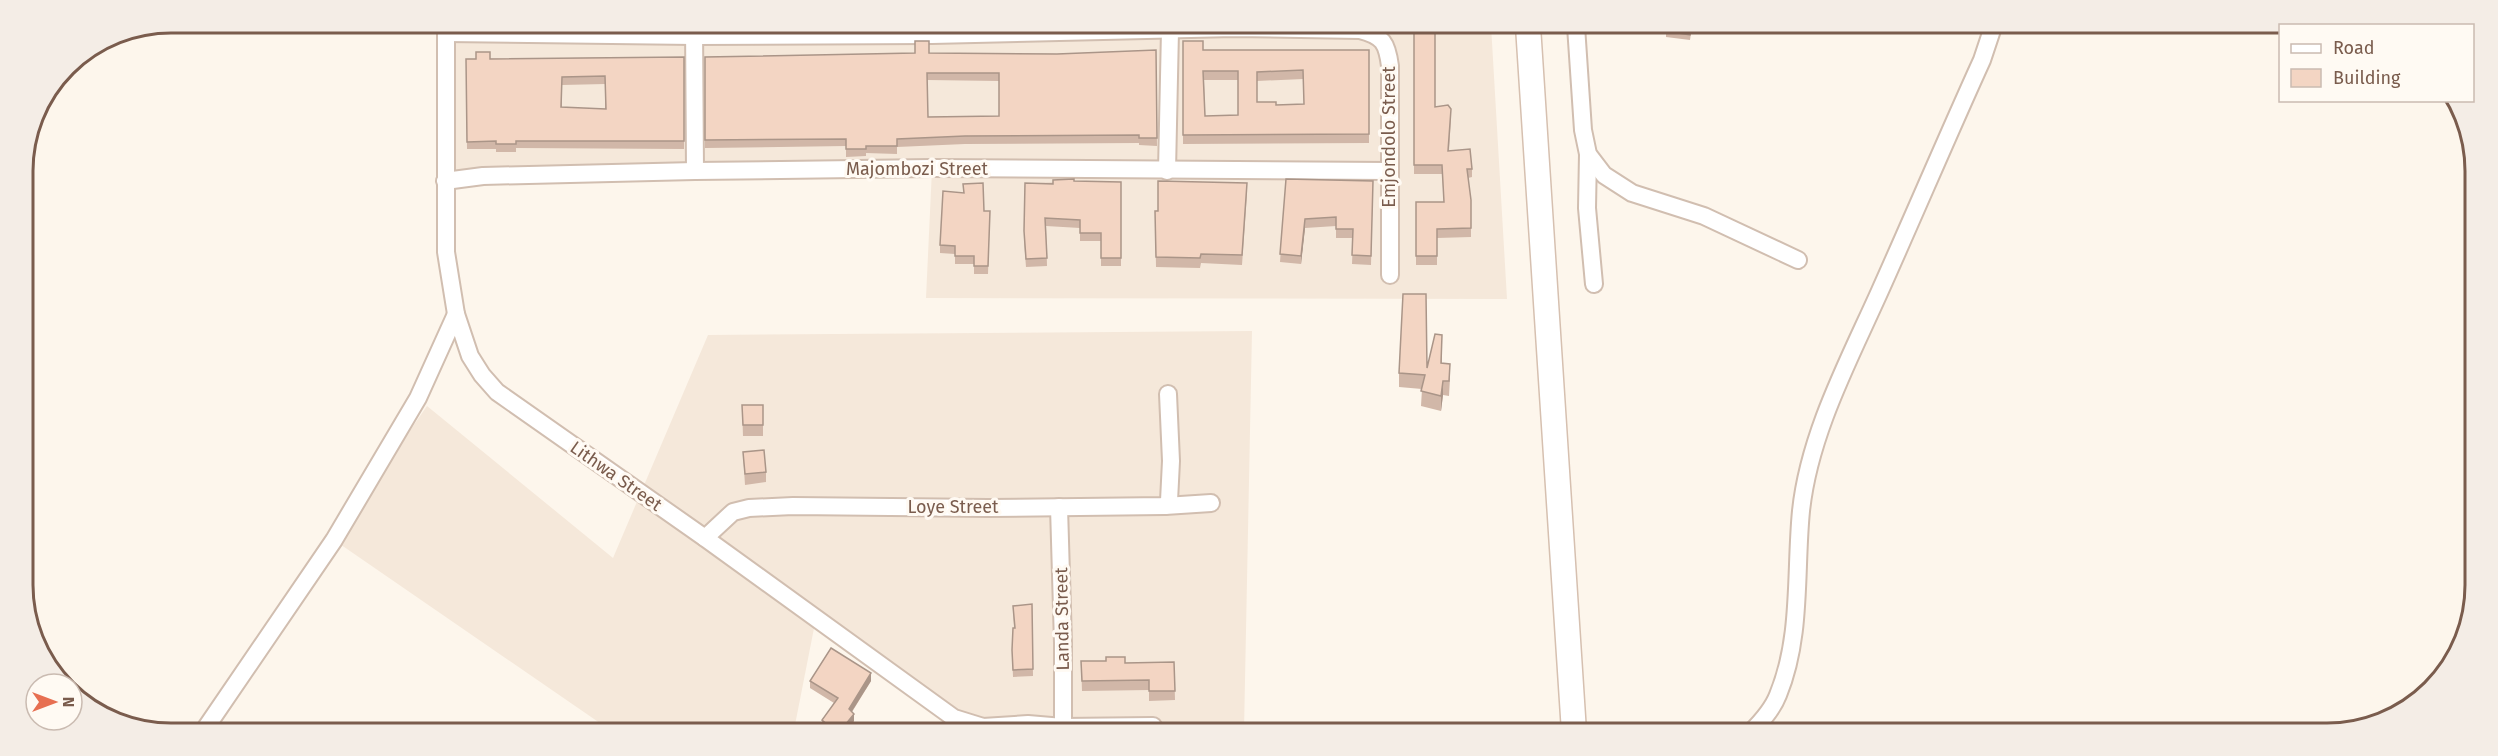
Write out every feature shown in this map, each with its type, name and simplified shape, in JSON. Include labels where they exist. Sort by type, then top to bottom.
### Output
[{"type":"main road","points":[[1528,33],[1573,723]]},
{"type":"street","name":"Lithwa Street","points":[[446,33],[446,252],[456,314],[470,356],[482,375],[497,392],[705,538],[954,718],[968,723]]},
{"type":"street","points":[[694,33],[695,171]]},
{"type":"street","points":[[1167,171],[1170,33]]},
{"type":"street","name":"Emjondolo Street","points":[[1371,33],[1383,41],[1388,51],[1390,66],[1390,275]]},
{"type":"street","points":[[1576,33],[1583,130],[1588,154],[1587,208],[1594,284]]},
{"type":"street","points":[[1758,723],[1778,697],[1791,648],[1797,605],[1802,509],[1807,476],[1816,445],[1857,343],[1992,33]]},
{"type":"street","points":[[1588,154],[1604,175],[1632,193],[1704,216],[1798,260]]},
{"type":"street","name":"Majombozi Street","points":[[445,181],[483,176],[932,168],[1389,171]]},
{"type":"street","points":[[209,723],[334,540],[418,398],[456,314]]},
{"type":"street","points":[[1165,506],[1169,501],[1171,461],[1168,394]]},
{"type":"street","name":"Loye Street","points":[[705,538],[733,512],[749,508],[1165,506],[1211,503]]},
{"type":"street","name":"Landa Street","points":[[1059,507],[1063,723]]},
{"type":"shaded area","points":[[446,33],[1491,33],[1507,299],[926,298],[932,169],[445,181]]},
{"type":"shaded area","points":[[1252,331],[1244,723],[968,723],[931,713],[816,618],[795,723],[600,723],[334,540],[427,406],[613,558],[708,335]]},
{"type":"building","points":[[1414,33],[1435,33],[1435,107],[1448,105],[1451,109],[1448,151],[1470,149],[1472,169],[1467,169],[1471,200],[1471,228],[1437,229],[1437,256],[1416,256],[1416,202],[1444,202],[1442,165],[1414,165]]},
{"type":"building","points":[[915,41],[929,41],[929,53],[1057,54],[1156,50],[1157,138],[1139,138],[1139,135],[965,136],[897,139],[897,146],[866,146],[866,149],[846,149],[846,139],[705,140],[705,57],[915,53]],"holes":[[[927,73],[999,73],[999,116],[928,117]]]},
{"type":"building","points":[[1183,41],[1203,41],[1203,50],[1369,50],[1369,134],[1183,135]],"holes":[[[1303,70],[1304,104],[1276,105],[1276,102],[1257,102],[1257,72]],[[1203,71],[1238,71],[1238,115],[1205,116]]]},
{"type":"building","points":[[476,52],[490,52],[490,59],[684,57],[684,141],[516,141],[516,144],[496,144],[496,141],[467,142],[466,59],[476,59]],"holes":[[[605,76],[606,109],[561,107],[562,77]]]},
{"type":"building","points":[[1074,179],[1074,181],[1121,182],[1121,258],[1101,258],[1101,233],[1080,233],[1080,220],[1045,218],[1047,258],[1026,259],[1025,183],[1053,184],[1053,180]]},
{"type":"building","points":[[1286,179],[1373,181],[1371,256],[1352,255],[1353,229],[1336,229],[1336,217],[1305,219],[1301,256],[1280,254]]},
{"type":"building","points":[[1158,181],[1247,183],[1242,255],[1201,254],[1200,258],[1156,257],[1155,211],[1158,211]]},
{"type":"building","points":[[983,183],[984,211],[990,211],[988,266],[974,266],[974,256],[955,256],[955,246],[940,245],[943,191],[964,193],[963,184]]},
{"type":"building","points":[[1403,294],[1426,294],[1427,368],[1435,334],[1442,335],[1441,363],[1450,364],[1449,381],[1443,381],[1441,396],[1421,391],[1425,375],[1399,373]]},
{"type":"building","points":[[742,405],[763,405],[763,425],[743,425]]},
{"type":"building","points":[[764,450],[766,472],[745,474],[743,452]]},
{"type":"building","points":[[1032,604],[1033,669],[1013,670],[1013,628],[1015,628],[1013,606]]},
{"type":"building","points":[[831,648],[871,673],[849,709],[854,714],[847,723],[826,723],[822,720],[838,698],[810,681]]},
{"type":"building","points":[[1106,657],[1125,657],[1125,663],[1174,662],[1175,691],[1149,691],[1149,680],[1082,681],[1081,661],[1106,661]]}]
